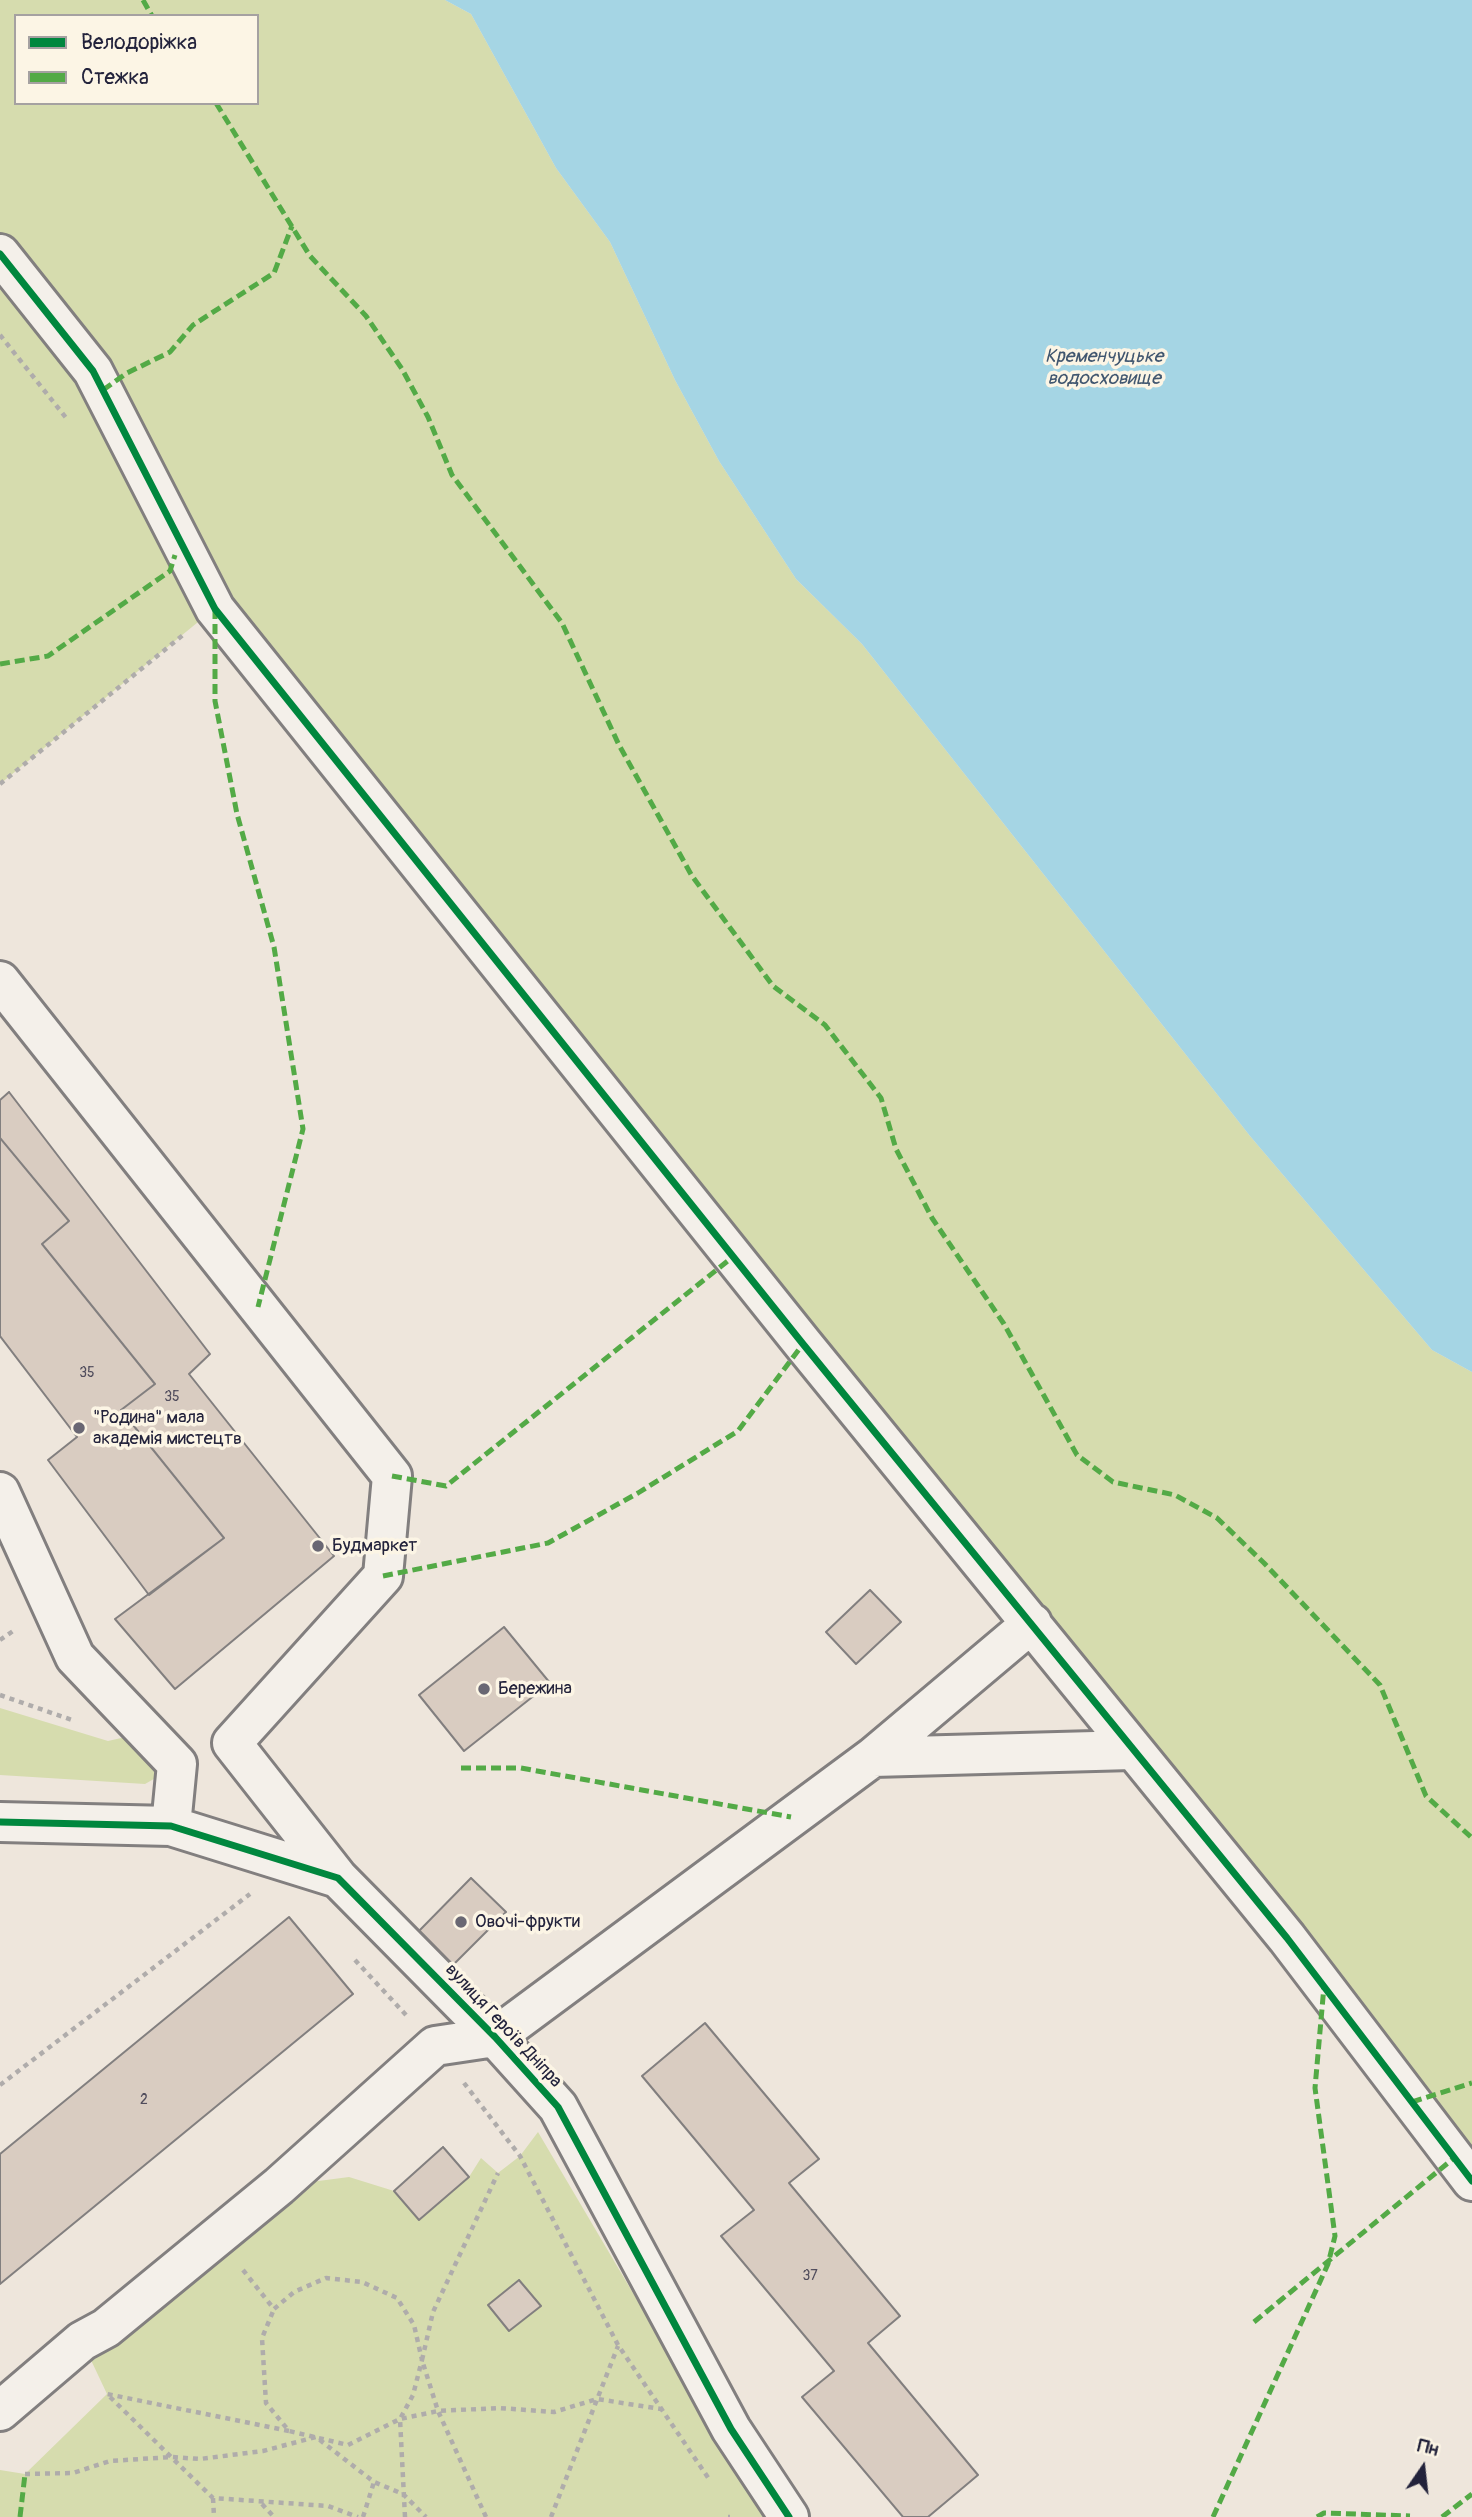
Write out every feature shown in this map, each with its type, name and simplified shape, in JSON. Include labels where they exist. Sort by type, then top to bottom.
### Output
[{"type":"street","points":[[0,254],[93,371],[215,609],[803,1344],[1287,1938],[1472,2182]]},
{"type":"street","points":[[0,981],[392,1476],[383,1576],[232,1743],[338,1878]]},
{"type":"street","points":[[0,1492],[75,1657],[177,1764],[171,1826]]},
{"type":"street","points":[[0,2411],[82,2341],[106,2328],[279,2186],[435,2046],[495,2037],[873,1757],[1031,1623]]},
{"type":"street","points":[[873,1757],[1132,1750]]},
{"type":"street","name":"вулиця Героїв Дніпра","points":[[0,1822],[171,1826],[338,1878],[495,2037],[558,2107],[731,2429],[789,2517]]},
{"type":"path","points":[[0,784],[215,609]]},
{"type":"path","points":[[0,2085],[253,1892]]},
{"type":"path","points":[[405,2517],[400,2419],[413,2395],[433,2312],[498,2173]]},
{"type":"path","points":[[217,2236],[274,2309]]},
{"type":"path","points":[[289,2431],[265,2403],[262,2338],[274,2309],[294,2292],[326,2278],[362,2282],[397,2298],[414,2325],[438,2411],[486,2517]]},
{"type":"path","points":[[551,2517],[618,2345]]},
{"type":"path","points":[[358,2517],[328,2506],[213,2498],[107,2394],[348,2445],[400,2419],[438,2411],[499,2408],[554,2412],[597,2399],[661,2409]]},
{"type":"path","points":[[25,2474],[72,2473],[110,2461],[172,2457],[200,2459],[263,2451],[316,2437]]},
{"type":"path","points":[[316,2437],[374,2482],[403,2494],[426,2517]]},
{"type":"path","points":[[363,2517],[374,2482]]},
{"type":"path","points":[[213,2498],[214,2517]]},
{"type":"path","points":[[262,2503],[274,2517]]},
{"type":"green space","points":[[0,0],[445,0],[471,14],[556,168],[610,242],[675,380],[719,461],[796,579],[862,644],[1250,1136],[1432,1350],[1472,1372],[1472,2181],[214,609],[0,784]]},
{"type":"green space","points":[[0,1708],[108,1741],[130,1736],[166,1772],[145,1784],[0,1775]]},
{"type":"green space","points":[[538,2132],[765,2517],[0,2517],[0,2470],[25,2474],[107,2394],[90,2358],[303,2183],[349,2177],[394,2191],[420,2220],[469,2177],[481,2158],[498,2173],[520,2156]]},
{"type":"water","name":"Кременчуцьке водосховище","points":[[445,0],[1472,0],[1472,1372],[1432,1350],[1250,1136],[862,644],[796,579],[719,461],[675,380],[610,242],[556,168],[471,14]]},
{"type":"building","points":[[9,1092],[210,1354],[189,1374],[334,1556],[175,1689],[115,1619],[224,1538],[121,1410],[155,1384],[42,1244],[69,1221],[0,1138],[0,1100]]},
{"type":"building","points":[[0,1138],[69,1221],[42,1244],[155,1384],[121,1410],[224,1538],[149,1595],[48,1460],[77,1437],[0,1336]]},
{"type":"building","points":[[870,1590],[901,1622],[856,1664],[826,1632]]},
{"type":"building","name":"Бережина","points":[[504,1627],[550,1683],[464,1751],[419,1695]]},
{"type":"building","name":"Овочі-фрукти","points":[[471,1878],[506,1912],[451,1967],[417,1933]]},
{"type":"building","points":[[289,1917],[353,1994],[0,2284],[0,2154]]},
{"type":"building","points":[[705,2023],[819,2159],[789,2183],[900,2316],[868,2343],[978,2475],[928,2517],[903,2517],[802,2397],[834,2371],[721,2236],[754,2210],[642,2076]]},
{"type":"building","points":[[443,2147],[469,2177],[419,2220],[394,2191]]},
{"type":"building","points":[[519,2280],[541,2306],[509,2331],[488,2305]]},
{"type":"marked path","points":[[143,0],[151,14]]},
{"type":"marked path","points":[[217,105],[310,256],[366,316],[402,369],[428,417],[452,475],[562,623],[619,745],[692,876],[773,986],[825,1025],[881,1098],[896,1149],[932,1218],[1004,1324],[1077,1455],[1113,1482],[1175,1495],[1217,1518],[1264,1563],[1380,1685],[1426,1796],[1472,1838]]},
{"type":"marked path","points":[[103,390],[127,373],[170,352],[193,325],[274,273],[292,226]]},
{"type":"marked path","points":[[0,664],[48,656],[170,571],[175,555]]},
{"type":"marked path","points":[[215,609],[215,701],[237,814],[274,947],[303,1129],[258,1307]]},
{"type":"marked path","points":[[392,1476],[446,1486],[734,1256]]},
{"type":"marked path","points":[[383,1576],[548,1543],[638,1493],[738,1431],[803,1344]]},
{"type":"marked path","points":[[461,1768],[521,1768],[791,1817]]},
{"type":"marked path","points":[[1213,2517],[1328,2264],[1335,2236],[1315,2088],[1324,1986]]},
{"type":"marked path","points":[[1412,2102],[1472,2083]]},
{"type":"marked path","points":[[1254,2322],[1454,2158]]},
{"type":"marked path","points":[[20,2517],[25,2474]]},
{"type":"marked path","points":[[1442,2517],[1472,2494]]},
{"type":"marked path","points":[[1317,2517],[1324,2513],[1410,2516]]},
{"type":"cycle path","points":[[0,254],[93,371],[215,609],[803,1344],[1287,1938],[1472,2181]]},
{"type":"cycle path","points":[[0,1822],[171,1826],[338,1878],[495,2037],[558,2107],[731,2429],[789,2517]]},
{"type":"place","name":"\"Родина\" мала академія мистецтв","points":[[79,1428]]},
{"type":"place","name":"Будмаркет","points":[[318,1546]]},
{"type":"place","name":"Бережина","points":[[484,1689]]},
{"type":"place","name":"Овочі-фрукти","points":[[461,1922]]}]
